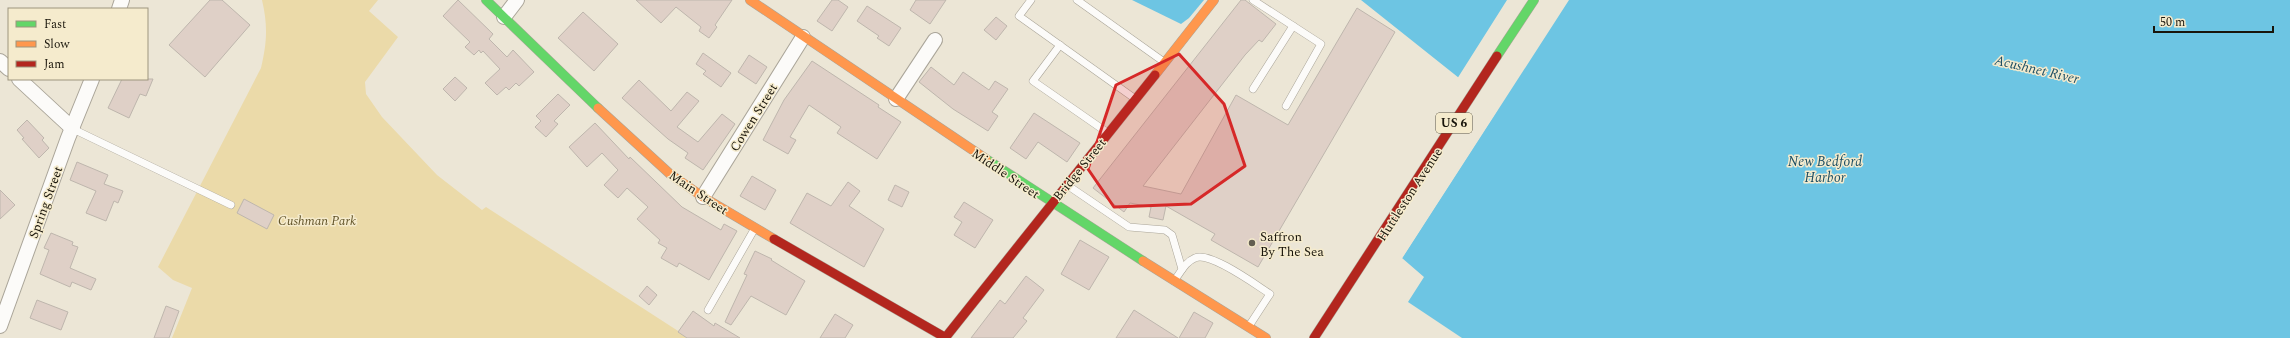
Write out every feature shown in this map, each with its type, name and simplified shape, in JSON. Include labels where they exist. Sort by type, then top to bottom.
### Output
[{"type":"main road","name":"Main Street","points":[[486,0],[574,86],[670,174],[703,197],[755,228],[946,338]]},
{"type":"main road","name":"Middle Street","points":[[750,0],[1051,203],[1266,338]]},
{"type":"main road","name":"Bridge Street","points":[[946,338],[1051,203],[1215,0]]},
{"type":"main road","name":"Huttleston Avenue","points":[[1314,338],[1534,0]]},
{"type":"street","points":[[504,17],[517,0]]},
{"type":"street","name":"Cowen Street","points":[[703,197],[803,37]]},
{"type":"street","points":[[896,99],[935,40]]},
{"type":"street","points":[[0,61],[8,68]]},
{"type":"street","points":[[20,80],[73,129]]},
{"type":"street","name":"Spring Street","points":[[0,326],[92,80]]},
{"type":"lane","points":[[1031,0],[1019,16],[1135,99]]},
{"type":"lane","points":[[1077,0],[1164,62]]},
{"type":"lane","points":[[1253,0],[1321,44],[1286,106]]},
{"type":"lane","points":[[1254,89],[1292,26]]},
{"type":"lane","points":[[1060,45],[1033,81],[1108,133]]},
{"type":"lane","points":[[73,129],[231,205]]},
{"type":"lane","points":[[1066,185],[1129,227],[1165,230],[1172,235],[1182,269]]},
{"type":"lane","points":[[708,310],[755,228]]},
{"type":"lane","points":[[1174,281],[1187,263],[1197,257],[1212,258],[1270,294],[1248,327]]},
{"type":"highlighted area","points":[[1179,54],[1224,104],[1245,166],[1191,204],[1114,207],[1088,169],[1116,85]]},
{"type":"green space","name":"Cushman Park","points":[[262,0],[378,0],[369,11],[398,37],[365,82],[366,94],[382,117],[437,175],[482,210],[486,207],[689,338],[172,338],[192,288],[173,280],[158,267],[261,68],[265,50],[266,34]]},
{"type":"water","points":[[1132,0],[1204,0],[1189,18],[1181,24]]},
{"type":"water","name":"New Bedford Harbor","points":[[1361,0],[2290,0],[2290,338],[1462,338],[1408,302],[1424,277],[1402,258],[1498,109]]},
{"type":"pier","points":[[1507,0],[1569,0],[1401,260],[1401,257],[1496,109],[1457,79]]},
{"type":"building","points":[[210,0],[222,0],[250,25],[205,77],[169,45]]},
{"type":"building","points":[[458,0],[493,34],[489,39],[507,57],[513,50],[534,72],[519,86],[516,83],[509,90],[506,87],[497,95],[485,83],[500,69],[483,51],[481,53],[479,50],[474,55],[465,47],[470,42],[443,16]]},
{"type":"building","points":[[636,0],[732,0],[715,25],[717,27],[709,38],[699,31],[701,27],[676,7],[661,23]]},
{"type":"building","points":[[832,0],[838,0],[848,7],[832,31],[817,21]]},
{"type":"building","points":[[916,0],[946,0],[930,24],[910,10]]},
{"type":"building","points":[[1241,0],[1245,0],[1276,24],[1262,42],[1259,40],[1245,55],[1143,186],[1181,194],[1236,95],[1288,125],[1357,8],[1395,32],[1258,267],[1211,240],[1215,234],[1166,206],[1163,220],[1149,217],[1151,207],[1130,203],[1124,212],[1093,188]]},
{"type":"building","points":[[867,6],[901,28],[889,46],[877,38],[879,36],[857,21]]},
{"type":"building","points":[[583,12],[618,44],[594,71],[558,38]]},
{"type":"building","points":[[996,17],[1007,26],[996,40],[984,30]]},
{"type":"building","points":[[703,53],[731,73],[721,87],[703,74],[706,71],[696,64]]},
{"type":"building","points":[[749,55],[767,67],[756,84],[738,72]]},
{"type":"building","points":[[812,61],[879,105],[878,107],[901,122],[877,159],[837,133],[841,127],[809,105],[790,137],[796,140],[788,154],[763,140],[784,100]]},
{"type":"building","points":[[931,67],[954,85],[963,72],[989,90],[995,81],[1008,89],[992,112],[998,116],[988,131],[953,109],[919,82]]},
{"type":"building","points":[[455,77],[467,88],[455,101],[443,89]]},
{"type":"building","points":[[153,79],[146,96],[140,94],[129,118],[108,108],[122,80]]},
{"type":"building","points":[[639,80],[671,111],[687,92],[699,101],[677,127],[698,142],[722,114],[735,124],[703,170],[685,158],[688,153],[668,139],[622,98]]},
{"type":"building","points":[[558,94],[570,105],[554,121],[558,124],[546,137],[535,127],[541,121],[536,116]]},
{"type":"building","points":[[1034,113],[1080,143],[1067,162],[1038,142],[1026,159],[1010,148]]},
{"type":"building","points":[[27,120],[44,138],[42,140],[49,148],[39,158],[22,139],[24,138],[17,130]]},
{"type":"building","points":[[595,123],[629,159],[630,157],[682,207],[721,230],[724,224],[737,231],[709,280],[679,263],[677,267],[661,258],[667,248],[658,243],[660,240],[637,219],[648,207],[627,188],[618,198],[604,185],[618,170],[602,153],[587,167],[569,147]]},
{"type":"building","points":[[77,162],[108,175],[104,184],[123,191],[118,203],[114,201],[106,221],[86,213],[96,191],[70,180]]},
{"type":"building","points":[[752,176],[776,190],[765,210],[740,196]]},
{"type":"building","points":[[848,182],[860,191],[849,206],[884,229],[864,267],[790,223],[807,193],[831,206]]},
{"type":"building","points":[[895,185],[909,192],[902,207],[888,200]]},
{"type":"building","points":[[0,190],[15,205],[0,219]]},
{"type":"building","points":[[244,199],[274,215],[267,229],[237,213]]},
{"type":"building","points":[[964,202],[993,220],[975,248],[954,235],[962,222],[954,217]]},
{"type":"building","points":[[51,233],[73,242],[72,245],[78,247],[70,268],[96,279],[91,290],[72,282],[70,287],[40,274],[49,250],[44,248]]},
{"type":"building","points":[[1080,240],[1109,257],[1089,290],[1061,274]]},
{"type":"building","points":[[755,251],[772,259],[771,260],[805,281],[786,315],[751,296],[731,325],[725,322],[747,275],[744,274]]},
{"type":"building","points":[[1026,276],[1044,290],[1023,318],[1027,321],[1013,338],[971,338],[1000,300],[1005,304]]},
{"type":"building","points":[[647,286],[657,295],[649,305],[639,296]]},
{"type":"building","points":[[37,300],[68,312],[61,330],[30,318]]},
{"type":"building","points":[[166,306],[179,311],[169,338],[154,338]]},
{"type":"building","points":[[1134,310],[1178,338],[1116,338]]},
{"type":"building","points":[[693,311],[714,326],[715,323],[740,338],[687,338],[678,332]]},
{"type":"building","points":[[1194,312],[1213,323],[1205,338],[1179,338]]},
{"type":"building","points":[[835,314],[853,325],[845,338],[820,338]]},
{"type":"traffic: fast","points":[[486,0],[598,108]]},
{"type":"traffic: fast","points":[[1497,56],[1534,0]]},
{"type":"traffic: fast","points":[[986,159],[1143,261]]},
{"type":"traffic: slow","points":[[750,0],[986,159]]},
{"type":"traffic: slow","points":[[1155,75],[1214,0]]},
{"type":"traffic: slow","points":[[598,108],[670,174],[703,197],[774,239]]},
{"type":"traffic: slow","points":[[1143,261],[1266,338]]},
{"type":"traffic: jam","points":[[1314,338],[1497,56]]},
{"type":"traffic: jam","points":[[945,338],[1155,75]]},
{"type":"traffic: jam","points":[[774,239],[946,338]]},
{"type":"place","name":"Saffron By The Sea","points":[[1252,243]]},
{"type":"water label","name":"Acushnet River","points":[[2037,69]]}]
